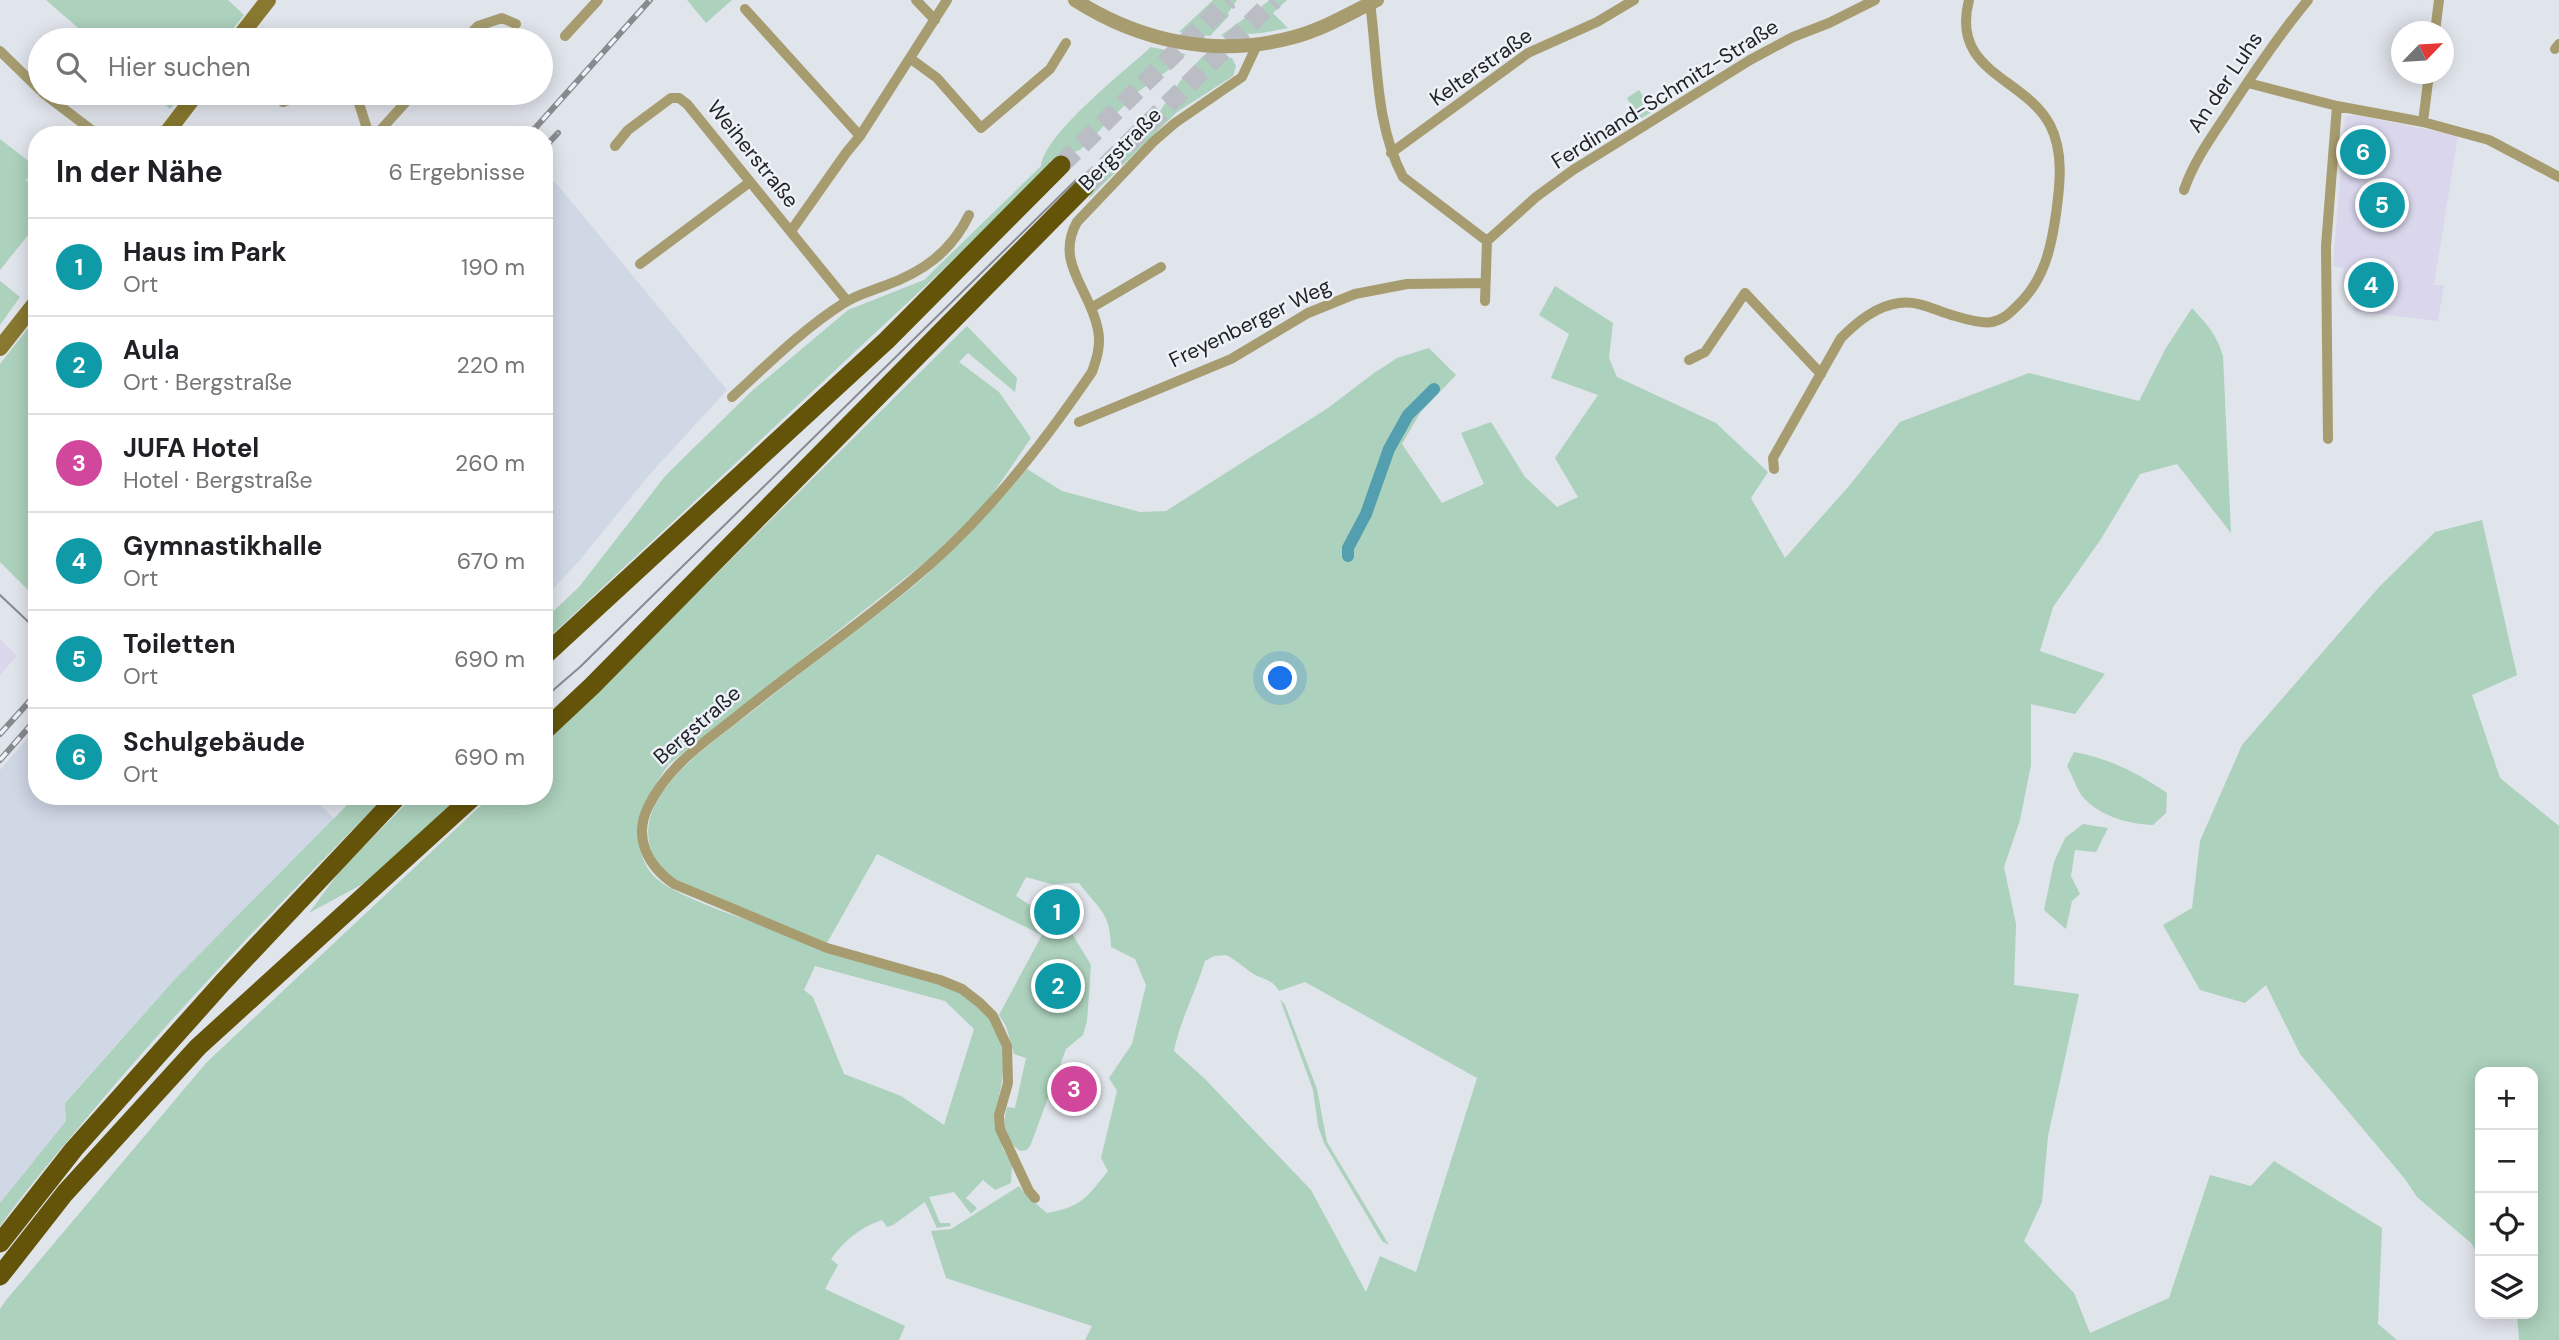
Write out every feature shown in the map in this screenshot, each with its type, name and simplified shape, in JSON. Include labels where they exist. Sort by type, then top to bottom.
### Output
[{"type":"highway","points":[[553,648],[887,340],[1061,165]]},
{"type":"highway","points":[[553,721],[1085,186]]},
{"type":"highway","points":[[0,1243],[74,1149],[213,992],[390,805]]},
{"type":"highway","points":[[0,1276],[72,1184],[198,1047],[464,805]]},
{"type":"main road","points":[[246,28],[268,0]]},
{"type":"main road","points":[[172,126],[188,105]]},
{"type":"main road","points":[[0,348],[28,312]]},
{"type":"street","points":[[565,36],[598,0]]},
{"type":"street","points":[[916,0],[935,20]]},
{"type":"street","points":[[791,231],[860,136],[947,0]]},
{"type":"street","points":[[1075,0],[1118,25],[1179,42],[1206,46],[1257,45],[1296,37],[1374,2],[1375,60],[1391,153],[1402,177],[1487,241],[1485,301]]},
{"type":"street","name":"Kelterstraße","points":[[1391,153],[1528,53],[1597,22],[1634,0]]},
{"type":"street","name":"Ferdinand-Schmitz-Straße","points":[[1487,241],[1536,197],[1573,170],[1750,60],[1793,37],[1875,0]]},
{"type":"street","points":[[1774,469],[1773,457],[1841,338],[1853,326],[1884,306],[1899,303],[1919,303],[1953,316],[1990,323],[2004,318],[2031,293],[2046,262],[2059,190],[2060,161],[2056,142],[2044,116],[2025,97],[2000,79],[1970,45],[1965,20],[1969,0]]},
{"type":"street","name":"An der Luhs","points":[[2184,191],[2194,165],[2284,29],[2308,0]]},
{"type":"street","points":[[2436,21],[2439,0]]},
{"type":"street","points":[[745,9],[860,136]]},
{"type":"street","points":[[476,28],[502,18],[516,24]]},
{"type":"street","points":[[911,59],[937,78],[981,128],[1050,69],[1066,43]]},
{"type":"street","name":"Bergstraße","points":[[1035,1198],[1029,1191],[1000,1129],[999,1115],[1008,1083],[1007,1045],[993,1016],[962,989],[940,980],[827,948],[674,884],[654,868],[648,857],[642,836],[647,809],[675,766],[783,678],[912,580],[995,500],[1092,372],[1100,348],[1098,329],[1091,308],[1072,266],[1068,248],[1070,234],[1077,222],[1153,142],[1175,123],[1242,77],[1257,45]]},
{"type":"street","points":[[0,51],[28,78]]},
{"type":"street","points":[[2248,83],[2337,106],[2423,122],[2489,139],[2559,177]]},
{"type":"street","points":[[2423,122],[2428,84]]},
{"type":"street","name":"Weiherstraße","points":[[615,146],[628,130],[671,98],[679,98],[687,104],[847,301]]},
{"type":"street","points":[[59,105],[87,126]]},
{"type":"street","points":[[360,105],[366,126]]},
{"type":"street","points":[[384,126],[403,105]]},
{"type":"street","points":[[2328,439],[2326,246],[2337,106]]},
{"type":"street","points":[[639,264],[750,182]]},
{"type":"street","points":[[732,397],[811,326],[847,301],[910,275],[940,255],[958,237],[969,215]]},
{"type":"street","points":[[1091,308],[1161,267]]},
{"type":"street","name":"Freyenberger Weg","points":[[1079,422],[1231,359],[1308,313],[1355,294],[1407,284],[1485,283]]},
{"type":"street","points":[[1689,360],[1705,352],[1745,293],[1821,374]]},
{"type":"shaded area","points":[[2356,115],[2458,136],[2434,285],[2444,285],[2438,321],[2354,311],[2352,285],[2342,282],[2344,268],[2333,266],[2345,117]]},
{"type":"shaded area","points":[[553,181],[727,390],[650,474],[553,589]]},
{"type":"shaded area","points":[[0,639],[17,656],[0,675]]},
{"type":"shaded area","points":[[28,737],[28,805],[320,805],[335,819],[175,979],[65,1102],[66,1121],[0,1203],[0,770]]},
{"type":"green space","points":[[46,0],[228,0],[244,15],[234,28],[78,28]]},
{"type":"green space","points":[[687,0],[732,0],[706,23]]},
{"type":"green space","points":[[1213,0],[1237,0],[1228,13],[1229,16],[1210,36],[1179,32]]},
{"type":"green space","points":[[1270,0],[1287,0],[1273,13],[1288,28],[1220,36]]},
{"type":"green space","points":[[1151,47],[1186,54],[1139,91],[1080,150],[1050,161],[1052,163],[935,277],[553,634],[553,612],[579,587],[666,475],[753,390],[848,310],[924,280],[1041,166],[1056,137],[1106,86]]},
{"type":"green space","points":[[1203,56],[1232,58],[1236,66],[1233,76],[1177,112],[1089,198],[1100,170],[1160,111],[1181,80]]},
{"type":"green space","points":[[1639,90],[1651,109],[1650,113],[1640,119],[1627,98]]},
{"type":"green space","points":[[0,139],[28,161],[28,235],[0,270]]},
{"type":"green space","points":[[0,281],[20,297],[0,325]]},
{"type":"green space","points":[[1555,286],[1613,323],[1609,358],[1617,377],[1716,423],[1768,472],[1751,498],[1785,558],[1849,486],[1900,422],[2029,373],[2139,401],[2166,348],[2192,308],[2202,319],[2223,356],[2231,533],[2177,464],[2140,474],[2101,539],[2053,607],[2040,651],[2105,674],[2075,714],[2031,704],[2031,765],[2020,820],[2004,867],[2016,924],[2014,985],[2079,994],[2048,1136],[2042,1202],[2024,1241],[2074,1293],[2090,1333],[2169,1298],[2210,1175],[2251,1186],[2274,1161],[2382,1228],[2378,1324],[2397,1340],[1085,1340],[1092,1326],[946,1278],[931,1231],[951,1229],[1019,1186],[1047,1213],[1068,1208],[1089,1194],[1108,1171],[1101,1158],[1117,1091],[1109,1078],[1132,1044],[1146,985],[1135,959],[1111,947],[1106,918],[1079,883],[1051,884],[1026,877],[1016,896],[1071,932],[1091,965],[1087,1021],[1083,1035],[1066,1049],[1031,1144],[1027,1150],[1021,1151],[1008,1138],[1005,1120],[1007,1107],[1015,1108],[1026,1058],[1014,1054],[1006,1026],[999,1015],[1042,935],[877,854],[827,943],[677,880],[667,873],[654,856],[648,836],[651,814],[665,788],[705,748],[921,580],[992,510],[1027,469],[1062,491],[1140,512],[1166,511],[1328,408],[1397,358],[1429,348],[1456,375],[1420,413],[1402,444],[1442,503],[1484,484],[1461,433],[1491,422],[1525,477],[1557,507],[1578,497],[1555,458],[1598,395],[1551,378],[1569,334],[1539,315]],"holes":[[[1214,956],[1230,957],[1255,975],[1271,982],[1279,991],[1305,982],[1477,1078],[1416,1272],[1380,1256],[1366,1292],[1311,1190],[1205,1079],[1174,1051],[1205,961]]]},
{"type":"green space","points":[[967,326],[1017,378],[1015,392],[968,353],[959,362],[999,392],[1031,438],[987,502],[929,559],[669,764],[654,787],[640,826],[641,853],[647,867],[657,879],[670,888],[731,915],[962,991],[987,1015],[1001,1037],[1004,1059],[995,1113],[1003,1149],[1012,1165],[1011,1183],[995,1190],[983,1180],[966,1198],[977,1208],[971,1214],[954,1192],[929,1197],[940,1223],[950,1223],[951,1226],[937,1228],[925,1202],[893,1225],[887,1227],[882,1220],[860,1231],[841,1246],[831,1259],[838,1265],[825,1289],[905,1326],[899,1340],[0,1340],[0,1309],[7,1299],[207,1062],[481,805],[553,805],[553,735]],"holes":[[[815,966],[945,1001],[974,1029],[944,1125],[901,1096],[844,1074],[813,997],[804,990]]]},
{"type":"green space","points":[[28,328],[28,590],[0,562],[0,364]]},
{"type":"green space","points":[[2482,520],[2517,675],[2472,695],[2500,778],[2559,826],[2559,1340],[2519,1340],[2517,1319],[2538,1319],[2538,1067],[2475,1067],[2475,1249],[2417,1197],[2405,1179],[2300,1054],[2266,985],[2245,1003],[2200,990],[2163,925],[2192,908],[2200,841],[2242,745],[2380,586],[2435,532]]},
{"type":"green space","points":[[2074,752],[2111,762],[2167,793],[2166,813],[2153,825],[2124,821],[2097,809],[2082,796],[2067,766]]},
{"type":"green space","points":[[347,805],[377,805],[169,1023],[100,1102],[0,1226],[0,1203],[66,1121],[65,1103],[175,979]]},
{"type":"green space","points":[[405,805],[450,805],[370,880],[309,913],[342,868]]},
{"type":"green space","points":[[2083,824],[2108,828],[2096,852],[2075,850],[2071,876],[2080,894],[2072,901],[2066,929],[2044,910],[2054,862],[2065,838]]},
{"type":"green space","points":[[1280,999],[1285,1005],[1317,1089],[1327,1142],[1389,1245],[1382,1241],[1324,1143],[1318,1126],[1313,1090]]},
{"type":"waterway","points":[[1348,556],[1348,548],[1366,514],[1389,449],[1408,415],[1434,389]]},
{"type":"tunnel","points":[[1061,165],[1229,0]]},
{"type":"tunnel","points":[[1085,186],[1274,0]]},
{"type":"tram line","points":[[553,690],[580,667],[1079,177]]},
{"type":"tram line","points":[[0,595],[28,621]]},
{"type":"railway","points":[[537,126],[650,0]]},
{"type":"railway","points":[[553,138],[558,133]]},
{"type":"railway","points":[[0,734],[28,703]]},
{"type":"railway","points":[[0,760],[28,728]]},
{"type":"place","name":"Schulgebäude","points":[[2363,152]]},
{"type":"place","name":"Toiletten","points":[[2382,205]]},
{"type":"place","name":"Gymnastikhalle","points":[[2371,285]]},
{"type":"place","name":"Haus im Park","points":[[1057,912]]},
{"type":"place","name":"Aula","points":[[1058,986]]},
{"type":"place","name":"JUFA Hotel","points":[[1074,1089]]}]
